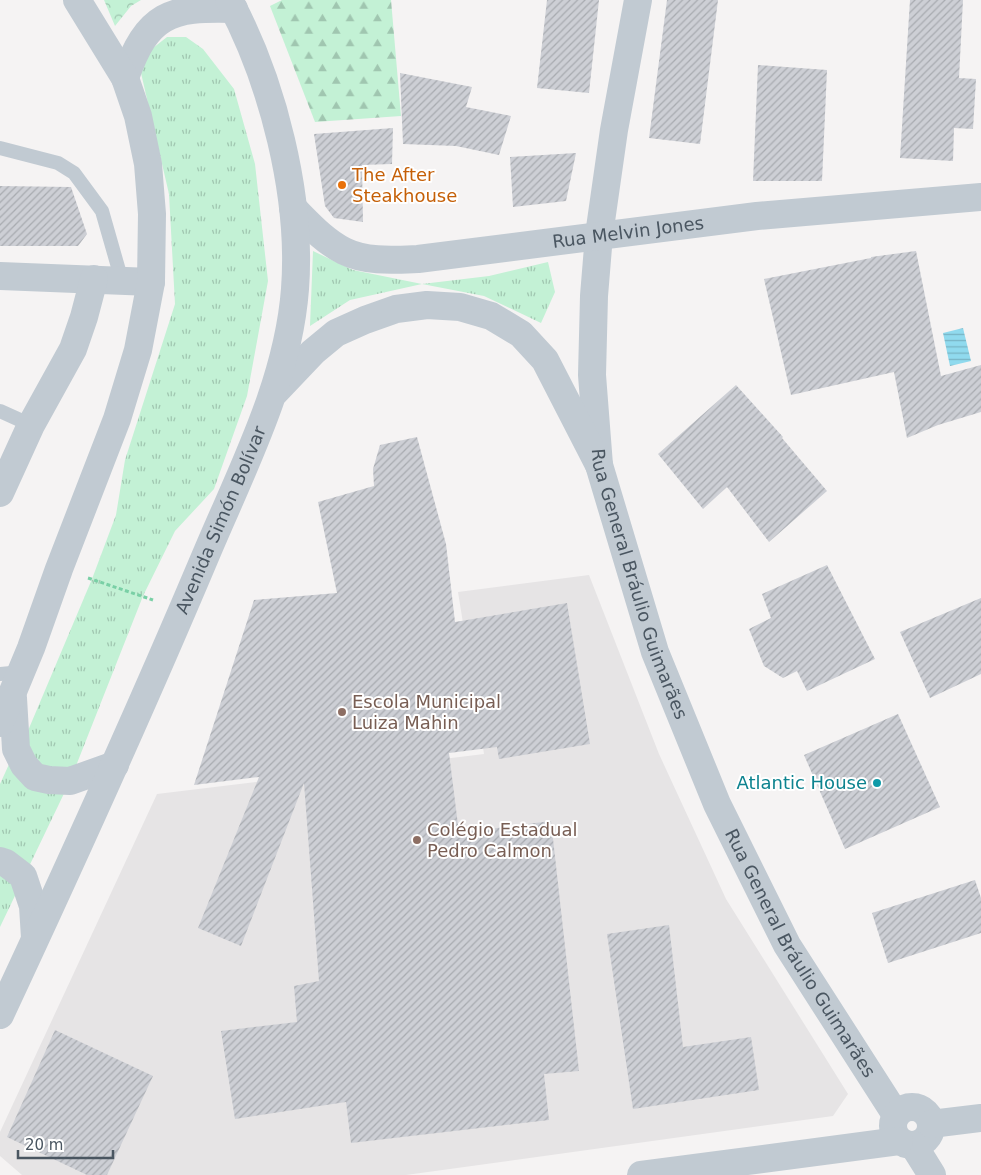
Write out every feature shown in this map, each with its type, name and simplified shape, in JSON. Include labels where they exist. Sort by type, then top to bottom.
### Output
[{"type":"street","points":[[0,723],[11,679],[31,648],[59,568],[117,419],[138,350],[151,282],[152,214],[148,164],[138,116],[125,78],[78,0]]},
{"type":"street","name":"Rua General Bráulio Guimarães","points":[[638,0],[614,130],[599,235],[594,296],[592,375],[599,465],[655,652],[717,804],[787,945],[903,1134],[932,1175]]},
{"type":"street","points":[[125,78],[133,54],[143,38],[157,22],[176,12],[231,5]]},
{"type":"street","name":"Avenida Simón Bolívar","points":[[0,1015],[115,765],[182,610],[274,393],[289,334],[295,289],[296,246],[284,151],[256,56],[231,5]]},
{"type":"street","name":"Rua Melvin Jones","points":[[292,208],[332,244],[345,252],[374,259],[418,259],[757,216],[981,197]]},
{"type":"street","points":[[0,276],[151,282]]},
{"type":"street","points":[[0,493],[31,425],[73,349],[84,318],[94,279]]},
{"type":"street","points":[[274,393],[313,352],[336,333],[396,309],[427,305],[460,307],[491,316],[521,334],[545,360],[599,465]]},
{"type":"street","points":[[11,679],[16,749],[24,765],[35,778],[70,781],[115,765]]},
{"type":"street","points":[[0,861],[6,863],[23,876],[32,906],[35,940]]},
{"type":"street","points":[[641,1175],[903,1134],[923,1142],[930,1134],[931,1124],[928,1115],[921,1109],[912,1107],[903,1109],[903,1134]]},
{"type":"street","points":[[931,1124],[981,1118]]},
{"type":"lane","points":[[0,148],[58,163],[74,174],[102,211],[122,281]]},
{"type":"lane","points":[[0,411],[31,425]]},
{"type":"path","points":[[59,568],[182,610]]},
{"type":"shaded area","name":"Colégio Estadual Pedro Calmon","points":[[589,575],[659,754],[726,899],[848,1094],[833,1116],[406,1175],[22,1175],[0,1156],[0,1132],[157,794],[484,754],[458,592]]},
{"type":"green space","points":[[104,0],[141,0],[131,6],[115,26]]},
{"type":"green space","points":[[282,0],[391,0],[401,116],[315,122],[270,6]]},
{"type":"green space","points":[[167,37],[186,37],[203,49],[234,89],[255,164],[268,281],[247,396],[214,489],[175,531],[143,596],[70,781],[0,927],[0,784],[16,749],[27,733],[92,579],[116,515],[125,460],[175,304],[169,194],[141,73],[148,52]]},
{"type":"green space","points":[[313,251],[353,270],[422,284],[350,300],[310,326]]},
{"type":"green space","points":[[548,262],[555,292],[541,323],[484,296],[422,284],[489,276]]},
{"type":"water","points":[[963,328],[971,361],[950,366],[943,333]]},
{"type":"building","points":[[547,0],[599,0],[589,93],[537,88]]},
{"type":"building","points":[[667,0],[718,0],[700,144],[649,138]]},
{"type":"building","points":[[910,0],[963,0],[959,78],[976,79],[973,129],[954,128],[953,161],[900,158]]},
{"type":"building","points":[[758,65],[827,70],[822,181],[753,181]]},
{"type":"building","points":[[400,73],[472,87],[466,107],[511,116],[499,155],[456,146],[403,144]]},
{"type":"building","name":"The After Steakhouse","points":[[393,128],[392,164],[362,165],[363,222],[334,218],[325,206],[314,134]]},
{"type":"building","points":[[576,153],[566,201],[513,207],[510,157]]},
{"type":"building","points":[[0,186],[71,187],[87,234],[78,246],[0,246]]},
{"type":"building","points":[[916,251],[941,376],[981,365],[981,412],[938,425],[907,438],[894,372],[791,395],[764,279],[871,257]]},
{"type":"building","points":[[736,385],[783,437],[827,491],[769,542],[727,487],[703,509],[658,454]]},
{"type":"building","points":[[417,437],[446,544],[455,622],[567,603],[590,744],[499,759],[497,747],[449,753],[459,833],[551,821],[579,1071],[544,1074],[549,1120],[351,1143],[346,1102],[235,1119],[221,1031],[297,1022],[294,986],[319,981],[304,783],[241,946],[198,928],[259,777],[194,785],[254,600],[337,593],[318,502],[374,486],[373,469],[380,445]]},
{"type":"building","points":[[827,565],[875,659],[807,691],[797,671],[783,678],[764,666],[749,629],[771,618],[762,594]]},
{"type":"building","points":[[981,598],[981,674],[930,698],[900,632]]},
{"type":"building","name":"Atlantic House","points":[[898,714],[940,807],[845,849],[804,755]]},
{"type":"building","points":[[975,880],[981,898],[981,933],[888,963],[872,913]]},
{"type":"building","points":[[669,925],[683,1047],[751,1037],[759,1090],[633,1109],[607,934]]},
{"type":"building","points":[[55,1030],[153,1076],[107,1175],[87,1175],[7,1137]]},
{"type":"place","name":"The After Steakhouse","points":[[342,185]]},
{"type":"place","name":"Escola Municipal Luiza Mahin","points":[[342,712]]},
{"type":"place","name":"Atlantic House","points":[[877,783]]},
{"type":"place","name":"Colégio Estadual Pedro Calmon","points":[[417,840]]}]
